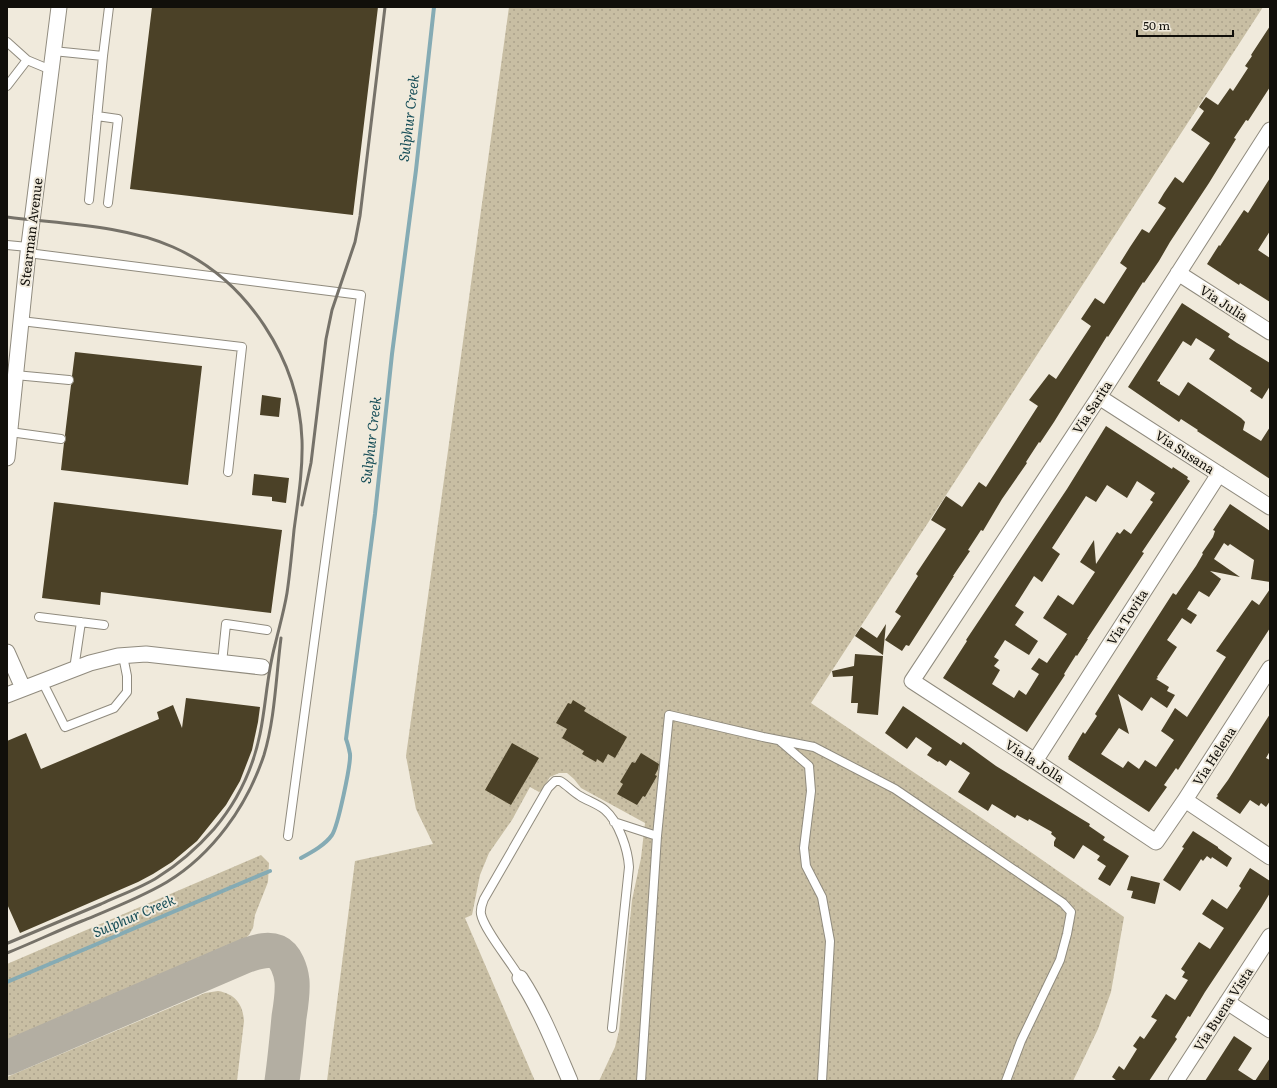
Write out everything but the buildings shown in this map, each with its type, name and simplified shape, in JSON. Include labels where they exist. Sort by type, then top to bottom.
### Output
[{"type":"street","name":"Stearman Avenue","points":[[7,458],[28,250],[59,7]]},
{"type":"street","name":"Via Sarita","points":[[912,681],[1099,397],[1178,273],[1264,153],[1270,130]]},
{"type":"street","name":"Via Julia","points":[[1178,273],[1270,332]]},
{"type":"street","name":"Via Susana","points":[[1099,397],[1270,507]]},
{"type":"street","name":"Via Tovita","points":[[1035,761],[1219,474]]},
{"type":"street","points":[[7,652],[23,688]]},
{"type":"street","points":[[7,695],[90,663],[123,656],[146,654],[262,667]]},
{"type":"street","name":"Via Helena","points":[[1156,842],[1185,800],[1270,668]]},
{"type":"street","name":"Via la Jolla","points":[[912,681],[1156,842]]},
{"type":"street","points":[[1185,800],[1270,856]]},
{"type":"street","name":"Via Buena Vista","points":[[1176,1081],[1270,936]]},
{"type":"street","points":[[520,978],[535,1004],[553,1041],[570,1081]]},
{"type":"street","points":[[1227,1002],[1270,1030]]},
{"type":"lane","points":[[89,200],[109,7]]},
{"type":"lane","points":[[7,42],[27,60],[51,70]]},
{"type":"lane","points":[[53,51],[103,56]]},
{"type":"lane","points":[[7,86],[27,60]]},
{"type":"lane","points":[[97,116],[118,119],[108,202]]},
{"type":"lane","points":[[7,245],[28,250],[361,295],[288,836]]},
{"type":"lane","points":[[21,321],[242,347],[228,472]]},
{"type":"lane","points":[[15,375],[69,380]]},
{"type":"lane","points":[[10,432],[61,439]]},
{"type":"lane","points":[[39,617],[104,625]]},
{"type":"lane","points":[[74,669],[81,622]]},
{"type":"lane","points":[[222,663],[226,624],[267,630]]},
{"type":"lane","points":[[42,681],[65,727],[114,708],[127,692],[127,676],[123,656]]},
{"type":"lane","points":[[641,1081],[657,836],[669,715],[780,741],[814,747],[896,788],[1063,903],[1071,912],[1060,960],[1021,1041],[1006,1081]]},
{"type":"lane","points":[[780,741],[809,766],[811,791],[804,848],[806,866],[822,897],[830,941],[822,1081]]},
{"type":"lane","points":[[520,978],[485,925],[481,908],[484,899],[548,788],[556,781],[564,783],[574,792],[605,810],[614,822],[626,849],[629,867],[612,1028]]},
{"type":"lane","points":[[614,822],[657,836]]},
{"type":"shaded area","points":[[509,7],[1263,7],[811,703],[986,821],[1124,917],[1111,992],[1098,1029],[1073,1081],[599,1081],[615,1047],[619,1031],[632,900],[641,858],[645,823],[581,788],[567,773],[559,773],[550,777],[539,792],[530,787],[512,820],[489,853],[480,875],[472,915],[465,918],[535,1081],[327,1081],[355,861],[433,844],[416,809],[406,756]]},
{"type":"shaded area","points":[[261,855],[269,863],[268,882],[255,915],[253,928],[249,935],[236,946],[7,1043],[7,964]]},
{"type":"shaded area","points":[[218,991],[224,992],[234,998],[242,1010],[244,1021],[237,1081],[7,1081],[7,1077],[205,993]]},
{"type":"waterway","name":"Sulphur Creek","points":[[301,858],[314,851],[332,835],[341,808],[350,760],[346,739],[375,514],[392,354],[416,170],[434,7]]},
{"type":"waterway","name":"Sulphur Creek","points":[[7,982],[270,871]]},
{"type":"taxiway","points":[[7,1058],[247,955],[270,950],[277,952],[283,957],[289,968],[292,981],[292,999],[282,1081]]},
{"type":"railway","points":[[302,505],[311,463],[326,339],[332,310],[355,242],[360,216],[385,7]]},
{"type":"railway","points":[[7,217],[92,226],[134,234],[173,247],[200,261],[224,280],[246,301],[280,352],[291,381],[299,410],[302,440],[300,485],[286,600],[272,656],[260,734],[248,772],[230,808],[214,829],[195,849],[166,872],[145,885],[8,943]]},
{"type":"railway","points":[[7,953],[157,888],[184,871],[213,843],[238,810],[257,774],[264,755],[271,727],[281,638]]}]
